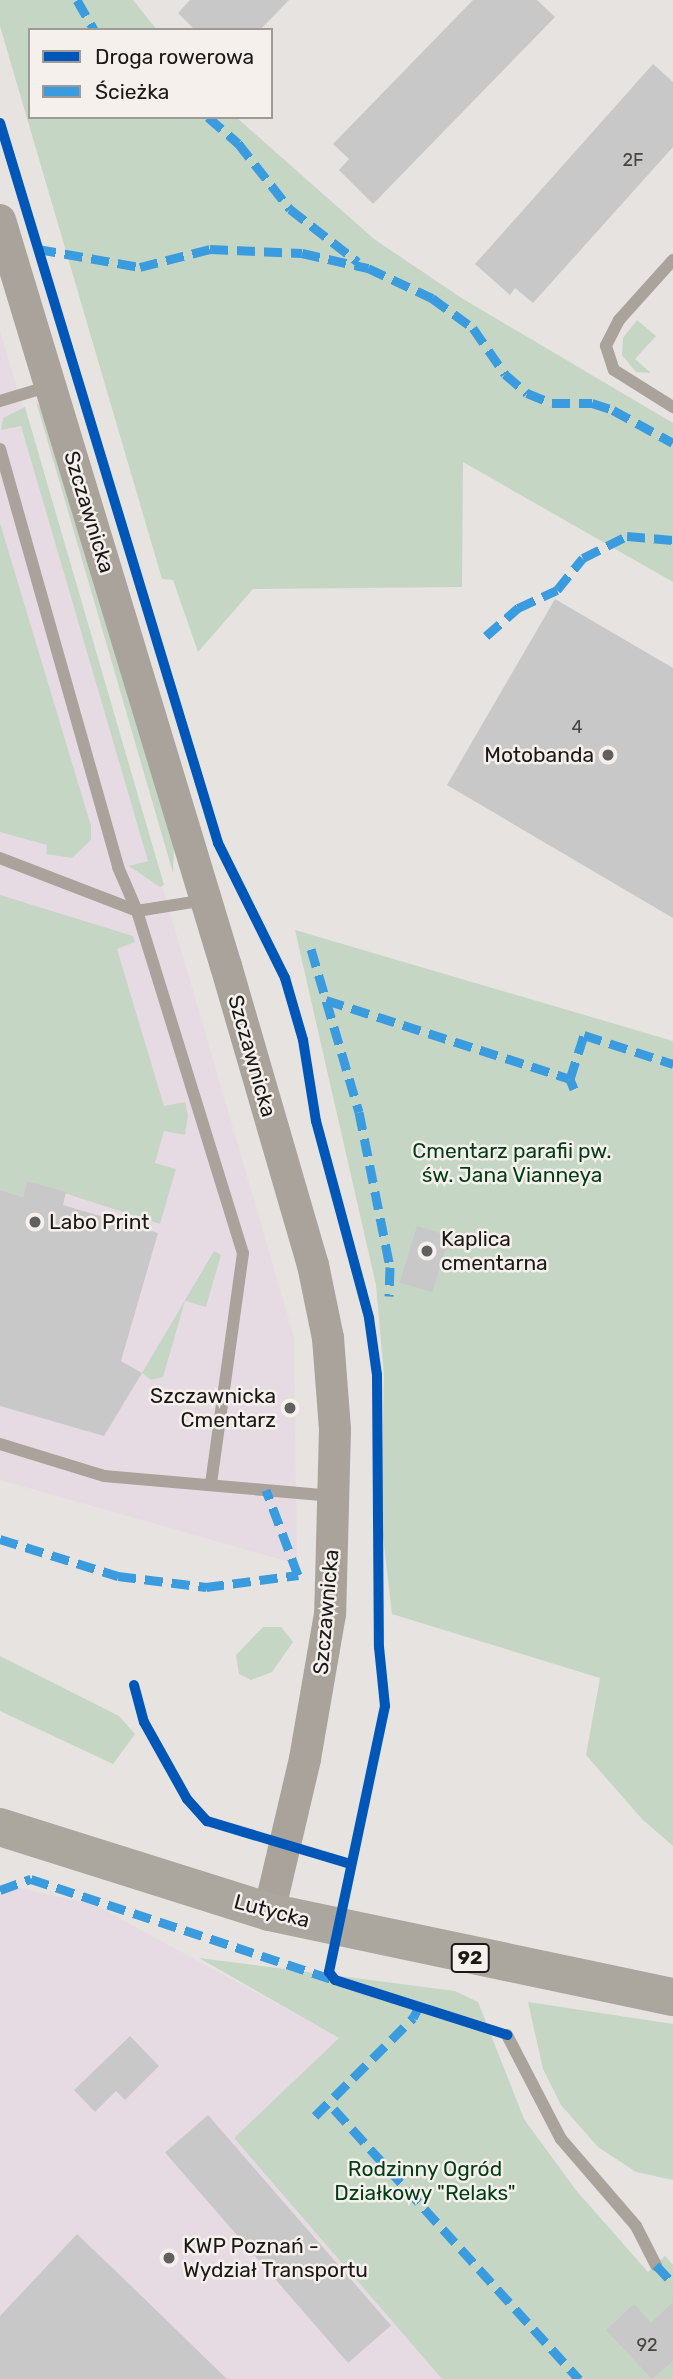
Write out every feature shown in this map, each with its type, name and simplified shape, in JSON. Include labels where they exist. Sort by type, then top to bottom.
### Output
[{"type":"main road","name":"Lutycka","points":[[0,1826],[269,1912],[673,1997]]},
{"type":"street","name":"Szczawnicka","points":[[0,219],[206,900],[321,1298],[334,1399],[334,1496],[320,1686],[269,1912]]},
{"type":"lane","points":[[673,260],[619,320],[606,346],[614,370],[673,407]]},
{"type":"lane","points":[[0,401],[51,386]]},
{"type":"lane","points":[[0,449],[118,867],[137,911],[243,1253],[211,1485]]},
{"type":"lane","points":[[0,858],[137,911],[206,900]]},
{"type":"lane","points":[[0,1444],[104,1476],[334,1496]]},
{"type":"lane","points":[[507,2035],[561,2139],[636,2226],[656,2265]]},
{"type":"shaded area","points":[[0,330],[294,1337],[297,1564],[0,1480]]},
{"type":"shaded area","name":"KWP Poznań - Wydział Transportu","points":[[0,1884],[93,1904],[340,2038],[234,2138],[442,2379],[0,2379]]},
{"type":"green space","points":[[0,0],[133,0],[155,28],[28,28],[28,119],[238,119],[374,239],[463,299],[673,423],[673,582],[463,462],[462,587],[253,589],[198,652],[173,580],[162,579],[0,26]]},
{"type":"green space","points":[[637,320],[656,336],[635,359],[651,373],[636,372],[622,355],[623,338]]},
{"type":"green space","points":[[36,401],[50,425],[174,847],[173,873]]},
{"type":"green space","points":[[25,407],[164,885],[160,887],[129,866],[148,861],[21,426],[1,430],[3,418]]},
{"type":"green space","points":[[0,523],[91,826],[91,840],[72,858],[46,854],[47,845],[0,832]]},
{"type":"green space","points":[[0,895],[133,936],[135,942],[117,949],[164,1106],[185,1102],[188,1115],[185,1135],[164,1131],[155,1163],[176,1169],[160,1224],[27,1181],[23,1197],[0,1190]]},
{"type":"green space","name":"Cmentarz parafii pw. św. Jana Vianneya","points":[[295,930],[673,1041],[673,1846],[642,1819],[586,1755],[600,1678],[392,1614],[381,1519],[384,1375],[376,1285]]},
{"type":"green space","points":[[214,1251],[221,1255],[206,1307],[185,1301],[163,1377],[151,1380],[142,1373]]},
{"type":"green space","points":[[263,1627],[281,1627],[293,1642],[272,1672],[251,1680],[239,1674],[236,1655]]},
{"type":"green space","points":[[0,1656],[119,1716],[135,1734],[113,1764],[0,1711]]},
{"type":"green space","name":"Rodzinny Ogród Działkowy \"Relaks\"","points":[[199,1958],[455,1991],[478,2002],[524,2119],[575,2189],[648,2272],[665,2256],[673,2265],[673,2379],[442,2379],[234,2138],[339,2038]]},
{"type":"green space","points":[[528,2002],[673,2024],[673,2180],[636,2172],[598,2147],[561,2105],[543,2069]]},
{"type":"building","points":[[190,0],[289,0],[262,28],[193,28],[178,13]]},
{"type":"building","points":[[473,0],[537,0],[555,17],[373,204],[339,170],[349,159],[333,144]]},
{"type":"building","points":[[653,64],[673,82],[673,147],[533,303],[515,288],[510,295],[475,264]]},
{"type":"building","points":[[555,599],[673,668],[673,918],[447,785]]},
{"type":"building","points":[[27,1181],[66,1192],[63,1205],[158,1233],[121,1361],[142,1373],[104,1436],[0,1406],[0,1190],[23,1197]]},
{"type":"building","name":"Kaplica cmentarna","points":[[417,1226],[450,1236],[432,1292],[400,1282]]},
{"type":"building","points":[[130,2036],[159,2066],[125,2100],[116,2091],[95,2112],[74,2090]]},
{"type":"building","points":[[208,2115],[391,2326],[348,2363],[165,2152]]},
{"type":"building","points":[[77,2234],[227,2379],[0,2379],[0,2316]]},
{"type":"building","points":[[673,2302],[673,2361],[652,2379],[606,2330],[634,2304],[651,2323]]},
{"type":"marked path","points":[[77,0],[93,28]]},
{"type":"marked path","points":[[210,119],[238,143],[290,209],[358,262]]},
{"type":"marked path","points":[[38,249],[140,267],[210,249],[302,253],[368,268],[432,298],[473,328],[505,374],[527,393],[552,403],[592,403],[613,410],[673,443]]},
{"type":"marked path","points":[[486,636],[518,608],[557,590],[583,558],[627,536],[673,540]]},
{"type":"marked path","points":[[311,949],[359,1112],[390,1267],[389,1296]]},
{"type":"marked path","points":[[326,1000],[570,1079]]},
{"type":"marked path","points":[[574,1089],[570,1079],[584,1035],[673,1064]]},
{"type":"marked path","points":[[0,1539],[118,1576],[206,1587],[298,1575],[266,1490]]},
{"type":"marked path","points":[[0,1890],[31,1879],[335,1980]]},
{"type":"marked path","points":[[315,2116],[413,2018],[420,2005]]},
{"type":"marked path","points":[[334,2109],[579,2379]]},
{"type":"marked path","points":[[656,2265],[673,2283]]},
{"type":"cycle path","points":[[0,123],[218,843],[285,978],[303,1040],[316,1121],[369,1318],[377,1375],[379,1647],[385,1706],[329,1972],[335,1980],[507,2035]]},
{"type":"cycle path","points":[[134,1685],[144,1722],[187,1799],[207,1821],[350,1864]]},
{"type":"place","name":"Motobanda","points":[[608,755]]},
{"type":"place","name":"Labo Print","points":[[35,1222]]},
{"type":"place","name":"Kaplica cmentarna","points":[[427,1251]]},
{"type":"place","name":"Szczawnicka Cmentarz","points":[[290,1408]]},
{"type":"place","name":"KWP Poznań - Wydział Transportu","points":[[169,2258]]}]
